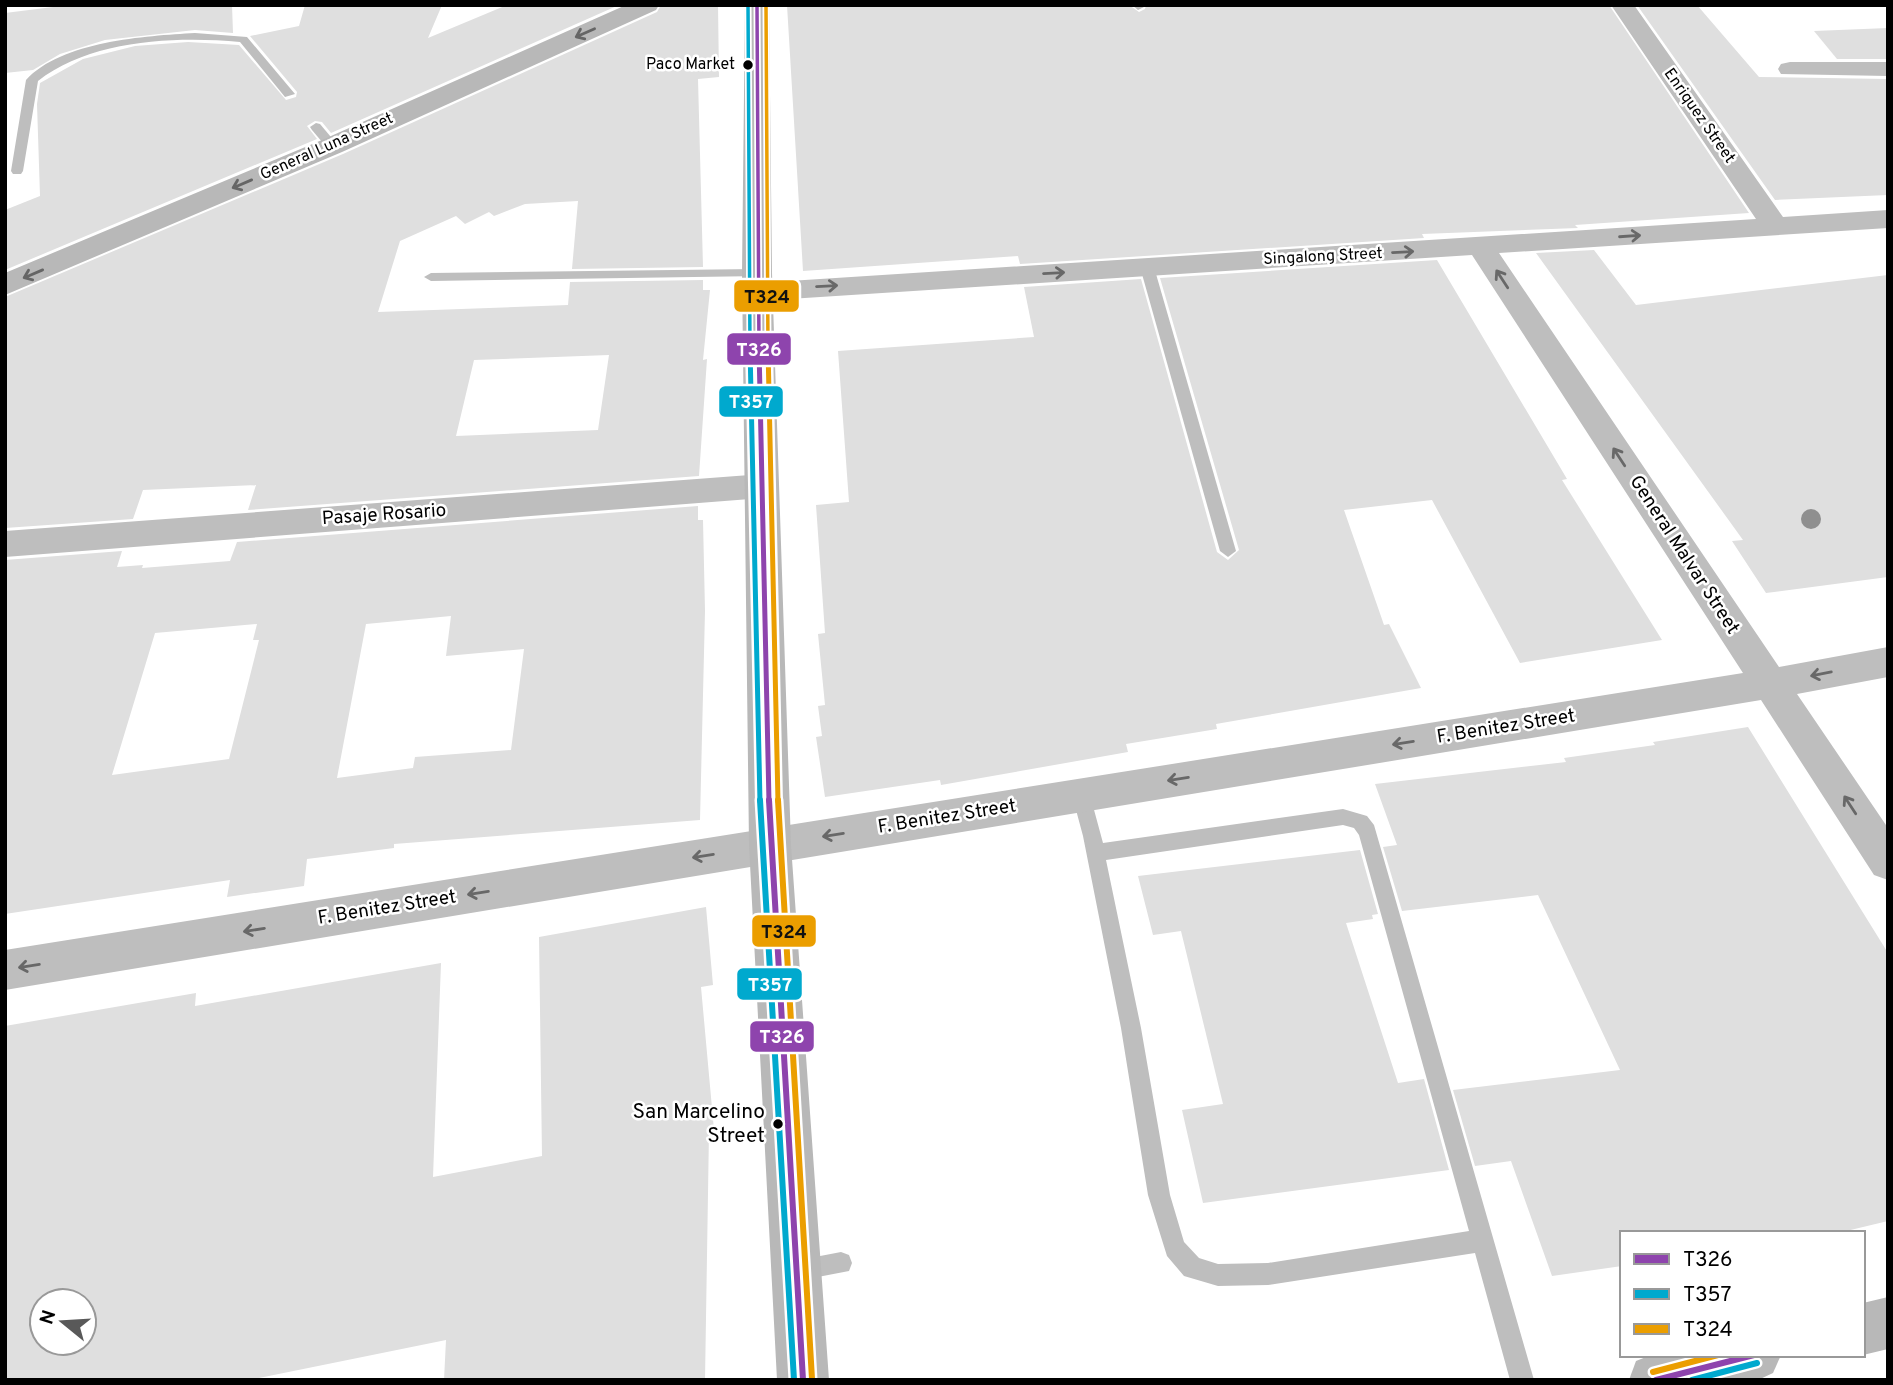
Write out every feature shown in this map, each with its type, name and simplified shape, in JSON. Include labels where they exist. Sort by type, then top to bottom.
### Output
[{"type":"main road","name":"General Luna Street","points":[[5,285],[324,137],[647,5]]},
{"type":"main road","points":[[757,5],[758,282],[770,845],[819,1266],[803,1380]]},
{"type":"main road","points":[[1865,1329],[1888,1323]]},
{"type":"main road","points":[[1669,1378],[1748,1357]]},
{"type":"street","name":"Enriquez Street","points":[[1622,5],[1775,226]]},
{"type":"street","points":[[1790,69],[1888,69]]},
{"type":"street","name":"Singalong Street","points":[[758,282],[1147,267],[1888,219]]},
{"type":"street","name":"General Malvar Street","points":[[1481,247],[1888,862]]},
{"type":"street","name":"Pasaje Rosario","points":[[5,544],[763,486]]},
{"type":"street","name":"F. Benitez Street","points":[[5,970],[1769,684],[1888,662]]},
{"type":"lane","points":[[17,171],[32,80],[50,65],[79,54],[173,38],[226,36],[243,39],[289,94]]},
{"type":"lane","points":[[1147,267],[1228,551]]},
{"type":"lane","points":[[431,276],[758,282]]},
{"type":"lane","points":[[1081,795],[1131,1028],[1159,1195],[1175,1248],[1192,1268],[1218,1275],[1268,1275],[1484,1240]]},
{"type":"lane","points":[[1095,853],[1343,817],[1360,822],[1367,831],[1522,1380]]},
{"type":"building","points":[[69,5],[232,5],[233,33],[195,30],[105,40],[60,54],[33,70],[5,73],[5,13]]},
{"type":"building","points":[[305,5],[442,5],[428,38],[507,5],[619,5],[331,133],[322,122],[315,121],[307,126],[317,139],[5,270],[5,210],[40,196],[37,104],[40,83],[83,59],[135,46],[188,42],[239,45],[286,100],[296,97],[297,92],[250,36],[299,26]]},
{"type":"building","points":[[661,5],[718,5],[719,77],[698,79],[703,267],[572,269],[578,201],[525,204],[494,216],[489,212],[465,224],[456,216],[400,241],[378,312],[568,305],[570,282],[703,280],[703,290],[710,290],[703,360],[707,359],[699,476],[248,510],[256,485],[143,490],[133,519],[5,528],[5,297],[343,154],[657,12]],"holes":[[[609,355],[598,430],[456,436],[474,360]]]},
{"type":"building","points":[[787,5],[1129,5],[1139,12],[1145,9],[1146,5],[1609,5],[1749,213],[1575,225],[1578,228],[1422,234],[1424,238],[1020,264],[1018,256],[803,271]]},
{"type":"building","points":[[1637,5],[1697,5],[1759,77],[1888,79],[1888,195],[1775,200]]},
{"type":"building","points":[[1888,28],[1888,59],[1837,59],[1814,31]]},
{"type":"building","points":[[1594,250],[1636,305],[1888,275],[1888,577],[1766,593],[1732,541],[1743,540],[1536,253]]},
{"type":"building","points":[[1437,260],[1567,479],[1562,480],[1662,640],[1520,663],[1432,500],[1344,510],[1384,625],[1389,624],[1421,688],[1216,724],[1217,729],[1126,744],[1128,752],[941,785],[940,780],[825,797],[816,737],[822,736],[818,706],[825,705],[818,634],[825,633],[816,505],[849,502],[838,351],[1034,337],[1024,287],[1141,279],[1217,552],[1228,560],[1239,550],[1160,278]]},
{"type":"building","points":[[698,506],[698,520],[703,520],[705,611],[700,820],[394,844],[394,848],[307,859],[304,886],[227,897],[230,880],[5,914],[5,560],[122,551],[117,567],[143,565],[142,568],[230,561],[237,542]],"holes":[[[451,616],[446,656],[524,649],[511,750],[415,757],[413,768],[337,778],[366,624]],[[257,624],[253,640],[259,640],[229,759],[112,775],[155,633]]]},
{"type":"building","points":[[1748,727],[1888,953],[1888,1221],[1846,1231],[1620,1231],[1620,1266],[1552,1276],[1511,1161],[1475,1166],[1453,1090],[1620,1070],[1538,895],[1402,911],[1383,847],[1397,845],[1375,784],[1566,762],[1564,758],[1655,745],[1653,742]]},
{"type":"building","points":[[1360,850],[1378,914],[1372,915],[1373,919],[1346,923],[1398,1083],[1424,1079],[1449,1170],[1203,1203],[1182,1110],[1223,1104],[1181,931],[1153,935],[1138,876]]},
{"type":"building","points":[[706,907],[713,985],[701,987],[714,1130],[709,1131],[705,1380],[444,1380],[446,1340],[249,1380],[5,1380],[5,1026],[196,993],[195,1006],[441,963],[433,1177],[542,1156],[539,937]]},
{"type":"transit line","name":"T357","points":[[748,5],[748,273],[761,845],[794,1380]]},
{"type":"transit line","name":"T326","points":[[757,5],[757,273],[770,845],[803,1380]]},
{"type":"transit line","name":"T324","points":[[766,5],[766,273],[779,845],[812,1379]]},
{"type":"transit line","name":"T324","points":[[1653,1372],[1710,1357]]},
{"type":"transit line","name":"T326","points":[[1656,1380],[1746,1357]]},
{"type":"transit line","name":"T357","points":[[1692,1380],[1757,1363]]},
{"type":"place","name":"Paco Market","points":[[748,65]]},
{"type":"place","name":"San Marcelino Street","points":[[778,1124]]}]
